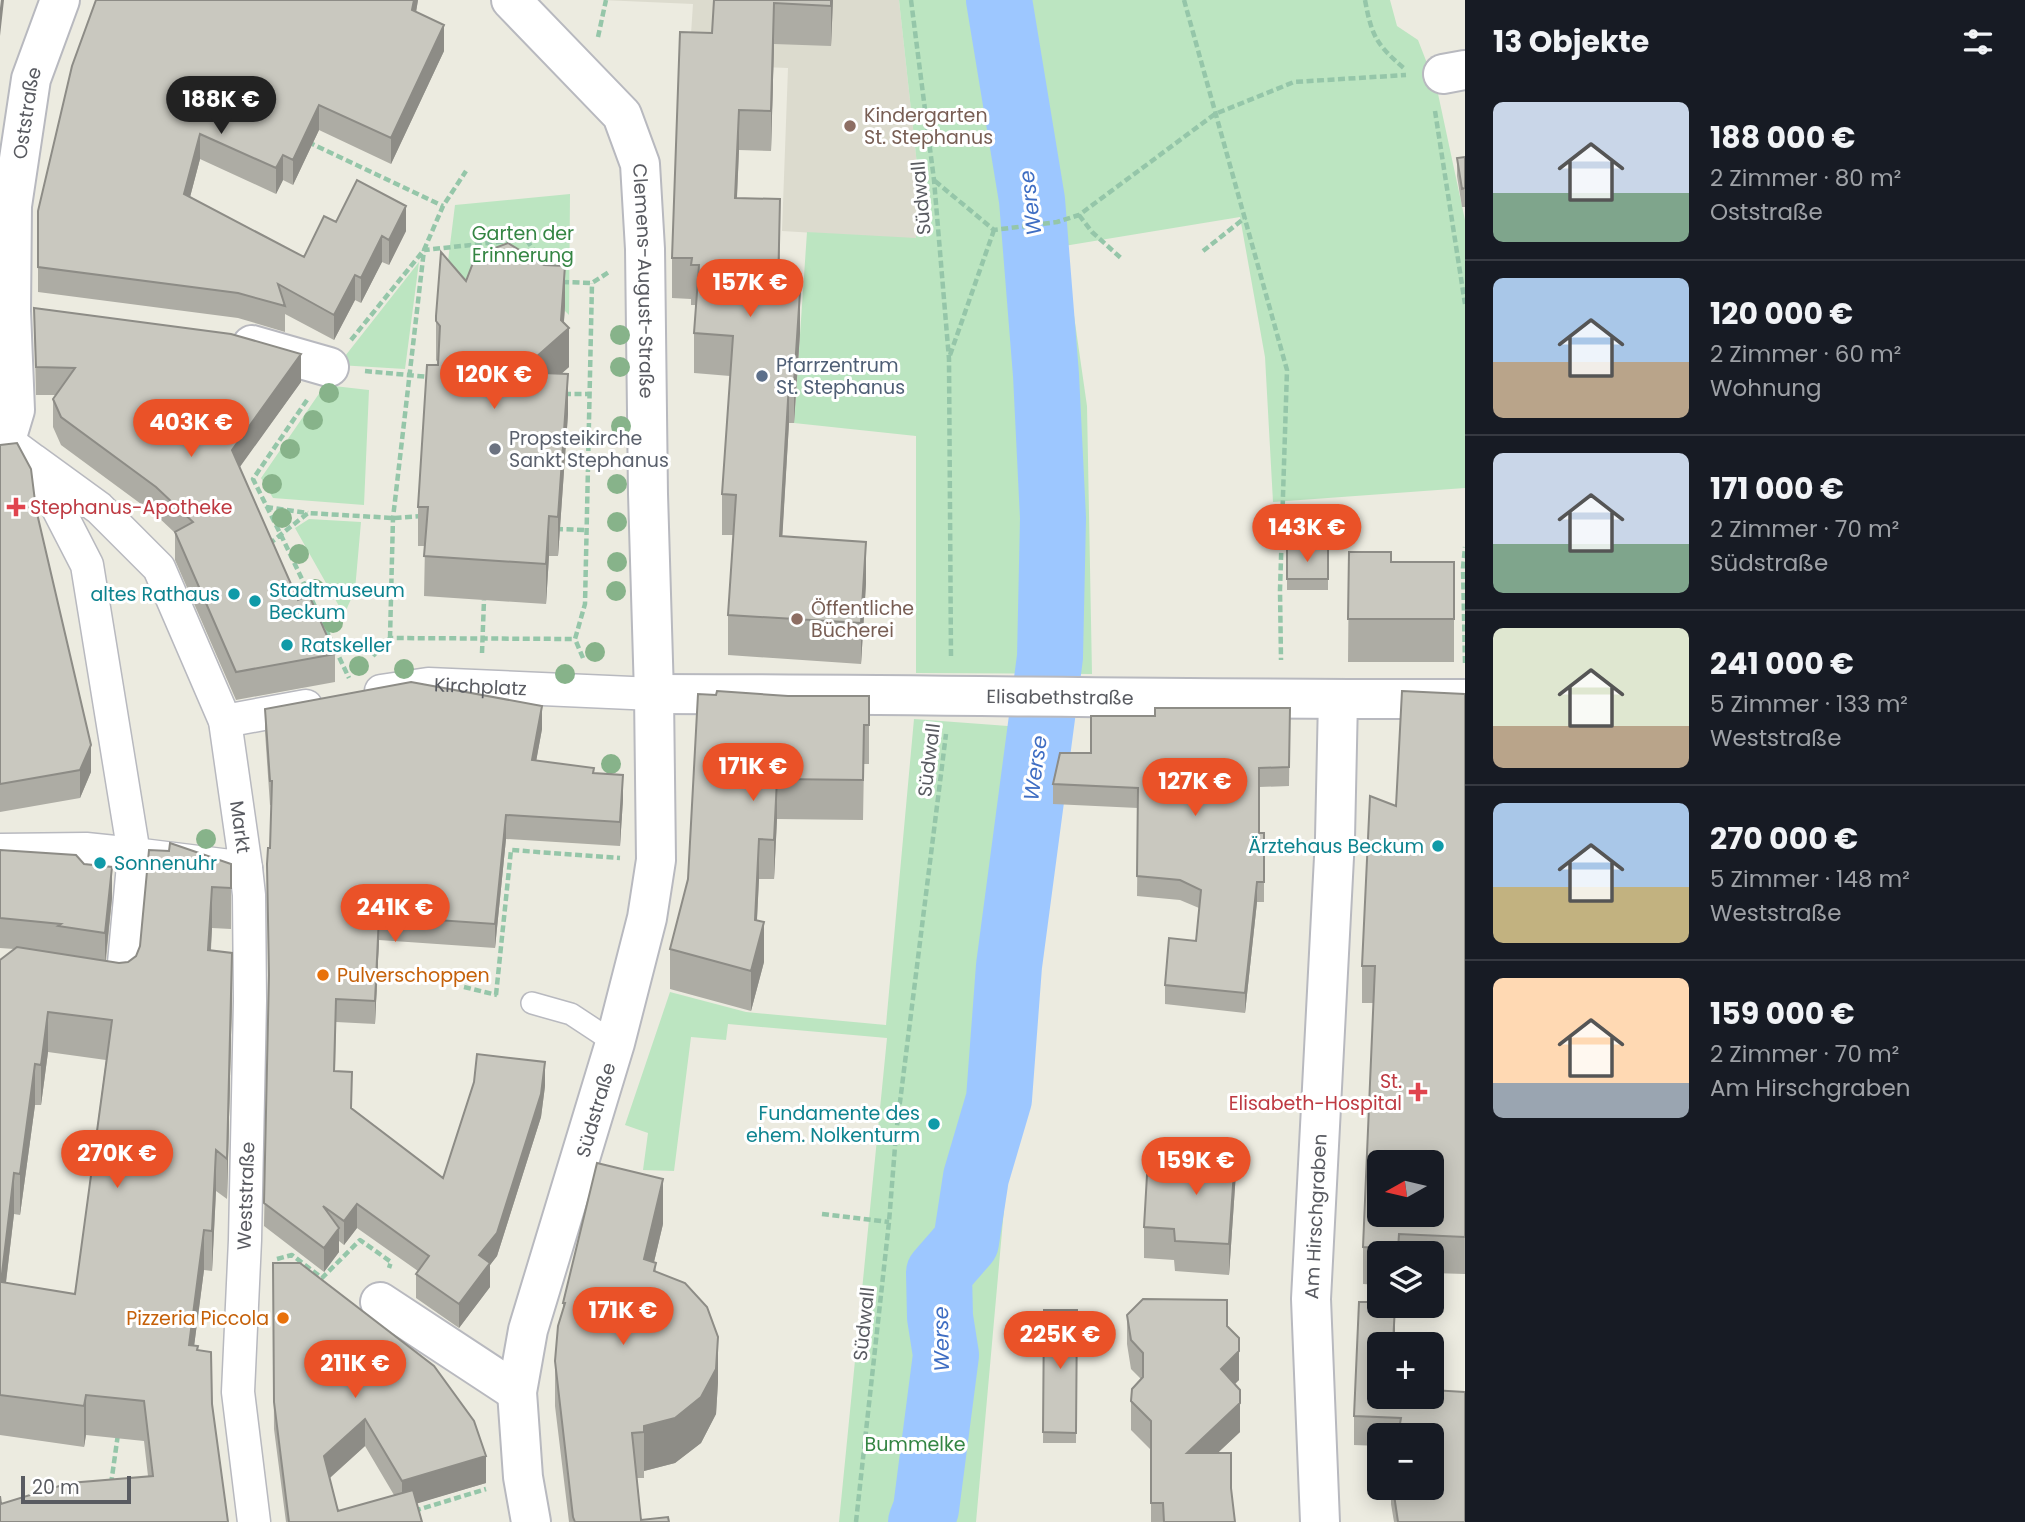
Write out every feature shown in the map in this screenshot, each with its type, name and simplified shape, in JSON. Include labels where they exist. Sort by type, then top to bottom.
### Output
[{"type":"street","name":"Oststraße","points":[[13,447],[15,410],[11,311],[12,206],[31,79],[60,0]]},
{"type":"street","name":"Clemens-August-Straße","points":[[511,0],[622,115],[640,164],[645,249],[654,694]]},
{"type":"street","points":[[11,311],[51,316]]},
{"type":"street","points":[[222,338],[329,367]]},
{"type":"street","points":[[13,447],[87,565],[133,867],[122,985],[68,977]]},
{"type":"street","name":"Markt","points":[[13,447],[99,508],[159,568],[225,721],[246,869],[133,867]]},
{"type":"street","name":"Kirchplatz","points":[[225,721],[348,690],[428,684],[654,694]]},
{"type":"street","name":"Elisabethstraße","points":[[654,694],[1465,699]]},
{"type":"street","name":"Südstraße","points":[[531,1522],[523,1477],[517,1392],[528,1330],[615,1043],[647,918],[656,860],[654,694]]},
{"type":"street","name":"Am Hirschgraben","points":[[1320,1522],[1311,1299],[1335,838],[1338,699]]},
{"type":"street","points":[[0,850],[86,849],[133,867]]},
{"type":"street","points":[[93,879],[133,867]]},
{"type":"street","name":"Weststraße","points":[[246,869],[249,895],[250,1001],[245,1240],[237,1392],[254,1522]]},
{"type":"street","points":[[380,1302],[517,1392]]},
{"type":"lane","points":[[532,1003],[571,1014],[615,1043]]},
{"type":"path","name":"Südwall","points":[[856,1522],[889,1222],[897,1120],[951,694],[949,359],[934,180],[911,0]]},
{"type":"path","points":[[1184,0],[1287,370],[1280,590],[1282,699]]},
{"type":"path","points":[[934,180],[994,230],[1057,222],[1079,215],[1215,114],[1293,82],[1413,75],[1382,50],[1371,29],[1366,0]]},
{"type":"path","points":[[1446,82],[1436,112],[1465,304]]},
{"type":"path","points":[[302,139],[443,206]]},
{"type":"path","points":[[348,690],[351,680],[253,480],[329,367],[424,250],[443,206],[466,171]]},
{"type":"path","points":[[1079,215],[1092,232],[1122,259]]},
{"type":"path","points":[[1203,251],[1246,217]]},
{"type":"path","points":[[949,359],[994,230]]},
{"type":"path","points":[[424,250],[526,239],[548,271]]},
{"type":"path","points":[[366,663],[390,638],[393,518],[424,250]]},
{"type":"path","points":[[390,638],[575,639],[584,604],[592,283],[555,282]]},
{"type":"path","points":[[329,367],[439,378]]},
{"type":"path","points":[[559,394],[591,394]]},
{"type":"path","points":[[266,507],[308,513],[393,518],[429,515]]},
{"type":"path","points":[[262,548],[308,513]]},
{"type":"path","points":[[551,528],[587,530]]},
{"type":"path","points":[[1465,547],[1465,674]]},
{"type":"path","points":[[483,638],[484,600]]},
{"type":"path","points":[[496,995],[511,850],[656,860]]},
{"type":"path","points":[[464,987],[475,990]]},
{"type":"path","points":[[822,1214],[889,1222]]},
{"type":"path","points":[[276,1260],[292,1255],[323,1278],[360,1240],[391,1262],[380,1302]]},
{"type":"path","points":[[110,1493],[118,1430]]},
{"type":"path","points":[[410,1512],[523,1477]]},
{"type":"shaded area","name":"Kindergarten St. Stephanus","points":[[602,0],[899,0],[919,183],[916,239],[782,231],[788,68],[689,64],[693,4]]},
{"type":"green space","points":[[899,0],[1390,0],[1397,26],[1418,40],[1437,89],[1465,220],[1465,488],[1273,502],[1265,357],[1240,217],[1064,246],[1087,406],[1092,674],[916,673],[916,436],[794,423],[807,232],[916,238],[919,183]]},
{"type":"green space","name":"Garten der Erinnerung","points":[[570,194],[569,315],[565,311],[561,315],[443,301],[455,205]]},
{"type":"green space","points":[[419,262],[405,369],[338,365]]},
{"type":"green space","points":[[325,385],[369,390],[364,505],[273,498],[261,478]]},
{"type":"green space","points":[[309,519],[361,522],[355,590],[344,615],[295,528]]},
{"type":"green space","name":"Bummelke","points":[[914,719],[1047,729],[976,1522],[839,1522],[887,1038],[728,1024],[726,1040],[691,1037],[674,1171],[643,1170],[648,1133],[625,1125],[670,992],[746,1012],[886,1025]]},
{"type":"building","points":[[96,0],[414,0],[412,10],[444,25],[391,138],[319,105],[293,160],[283,155],[276,168],[200,134],[184,194],[304,257],[324,216],[336,222],[357,180],[406,206],[389,240],[382,236],[361,278],[355,275],[334,315],[278,284],[285,306],[238,293],[38,267],[38,211],[72,66]]},
{"type":"building","points":[[714,0],[831,0],[831,6],[774,3],[771,111],[739,110],[735,198],[780,199],[778,291],[800,292],[794,383],[789,383],[780,536],[866,542],[861,623],[728,615],[736,495],[722,494],[733,336],[694,333],[699,265],[691,265],[692,258],[672,258],[680,32],[712,33]]},
{"type":"building","points":[[1465,157],[1465,188],[1462,189],[1457,158]]},
{"type":"building","name":"Propsteikirche Sankt Stephanus","points":[[508,243],[544,265],[565,266],[561,320],[569,328],[519,372],[568,374],[558,517],[549,516],[546,564],[424,556],[428,507],[418,507],[427,365],[438,365],[440,326],[436,316],[441,252],[466,281],[476,255]]},
{"type":"building","points":[[34,308],[231,334],[301,354],[232,450],[298,600],[309,595],[335,654],[236,672],[175,532],[193,522],[156,487],[61,417],[53,399],[75,368],[36,367]]},
{"type":"building","points":[[17,443],[31,469],[36,509],[91,745],[80,770],[0,784],[0,445]]},
{"type":"building","points":[[1287,549],[1328,549],[1328,579],[1287,579]]},
{"type":"building","points":[[1349,552],[1391,552],[1391,562],[1454,562],[1454,619],[1348,619]]},
{"type":"building","points":[[411,682],[542,706],[532,760],[594,768],[593,773],[623,775],[620,822],[506,815],[495,924],[379,916],[375,1001],[336,999],[334,1071],[352,1072],[351,1108],[443,1178],[474,1082],[477,1054],[545,1062],[541,1094],[497,1233],[479,1255],[490,1263],[459,1304],[416,1274],[429,1256],[357,1204],[344,1221],[323,1206],[339,1228],[324,1248],[264,1203],[269,975],[267,864],[272,781],[265,709]]},
{"type":"building","points":[[717,691],[788,696],[869,696],[869,725],[864,725],[863,780],[777,779],[774,840],[759,839],[755,920],[764,922],[751,971],[670,949],[688,879],[698,694],[716,695]]},
{"type":"building","points":[[1402,691],[1465,694],[1465,1237],[1399,1234],[1399,1241],[1367,1241],[1367,1247],[1363,1247],[1367,1153],[1367,1227],[1444,1227],[1444,1150],[1367,1150],[1375,966],[1362,966],[1370,796],[1396,806]]},
{"type":"building","points":[[1155,708],[1290,708],[1289,767],[1259,768],[1259,833],[1264,833],[1264,882],[1257,882],[1245,993],[1165,985],[1169,938],[1196,941],[1201,890],[1180,880],[1137,876],[1138,788],[1053,784],[1060,753],[1091,753],[1091,716],[1155,716]]},
{"type":"building","points":[[170,843],[231,864],[231,888],[212,887],[208,950],[232,953],[227,1159],[216,1150],[212,1231],[204,1230],[189,1345],[198,1346],[197,1350],[211,1352],[212,1404],[228,1522],[0,1522],[0,1496],[1,1504],[69,1483],[153,1476],[144,1401],[86,1395],[84,1406],[0,1395],[0,960],[17,947],[119,963],[128,962],[136,956],[140,946],[149,850],[169,851]],"holes":[[[48,1012],[112,1020],[75,1294],[1,1282],[14,1173],[20,1174],[35,1064],[41,1065]]]},
{"type":"building","points":[[0,850],[76,855],[84,864],[112,867],[105,933],[58,926],[61,924],[0,918]]},
{"type":"building","points":[[1201,1139],[1236,1142],[1229,1244],[1175,1241],[1174,1229],[1144,1227],[1147,1175],[1176,1177],[1180,1167],[1199,1168]]},
{"type":"building","points":[[597,1163],[663,1179],[644,1259],[656,1263],[654,1271],[685,1283],[707,1307],[718,1337],[716,1369],[701,1397],[675,1418],[644,1426],[644,1432],[632,1433],[641,1520],[668,1517],[669,1522],[575,1522],[573,1517],[555,1361],[558,1326]]},
{"type":"building","points":[[273,1263],[300,1263],[434,1366],[474,1421],[486,1456],[402,1481],[365,1419],[324,1456],[338,1511],[413,1490],[422,1522],[289,1522],[274,1402]]},
{"type":"building","points":[[1143,1299],[1227,1300],[1227,1326],[1239,1338],[1239,1351],[1221,1369],[1240,1390],[1240,1403],[1187,1453],[1231,1453],[1235,1522],[1164,1522],[1163,1503],[1151,1503],[1151,1421],[1131,1401],[1132,1389],[1143,1377],[1143,1353],[1131,1340],[1127,1315]]},
{"type":"building","points":[[1359,1302],[1367,1302],[1367,1318],[1394,1318],[1394,1332],[1367,1332],[1367,1409],[1444,1409],[1444,1391],[1465,1392],[1465,1522],[1398,1522],[1395,1500],[1444,1500],[1444,1423],[1400,1423],[1401,1418],[1354,1416]]},
{"type":"building","points":[[1044,1310],[1077,1310],[1076,1433],[1043,1432]]},
{"type":"waterway","name":"Werse","points":[[921,1522],[926,1509],[946,1355],[940,1317],[939,1273],[966,1242],[976,1177],[999,1099],[1009,966],[1050,657],[1053,518],[1046,375],[1032,200],[999,0]]},
{"type":"place","name":"Kindergarten St. Stephanus","points":[[850,126]]},
{"type":"place","name":"Pfarrzentrum St. Stephanus","points":[[762,376]]},
{"type":"place","name":"Propsteikirche Sankt Stephanus","points":[[495,449]]},
{"type":"place","name":"Stephanus-Apotheke","points":[[16,507]]},
{"type":"place","name":"altes Rathaus","points":[[234,594]]},
{"type":"place","name":"Stadtmuseum Beckum","points":[[255,601]]},
{"type":"place","name":"Öffentliche Bücherei","points":[[797,619]]},
{"type":"place","name":"Ratskeller","points":[[287,645]]},
{"type":"place","name":"Ärztehaus Beckum","points":[[1438,846]]},
{"type":"place","name":"Sonnenuhr","points":[[100,863]]},
{"type":"place","name":"Pulverschoppen","points":[[323,975]]},
{"type":"place","name":"St. Elisabeth-Hospital","points":[[1418,1092]]},
{"type":"place","name":"Fundamente des ehem. Nolkenturm","points":[[934,1124]]},
{"type":"place","name":"Pizzeria Piccola","points":[[283,1318]]}]
